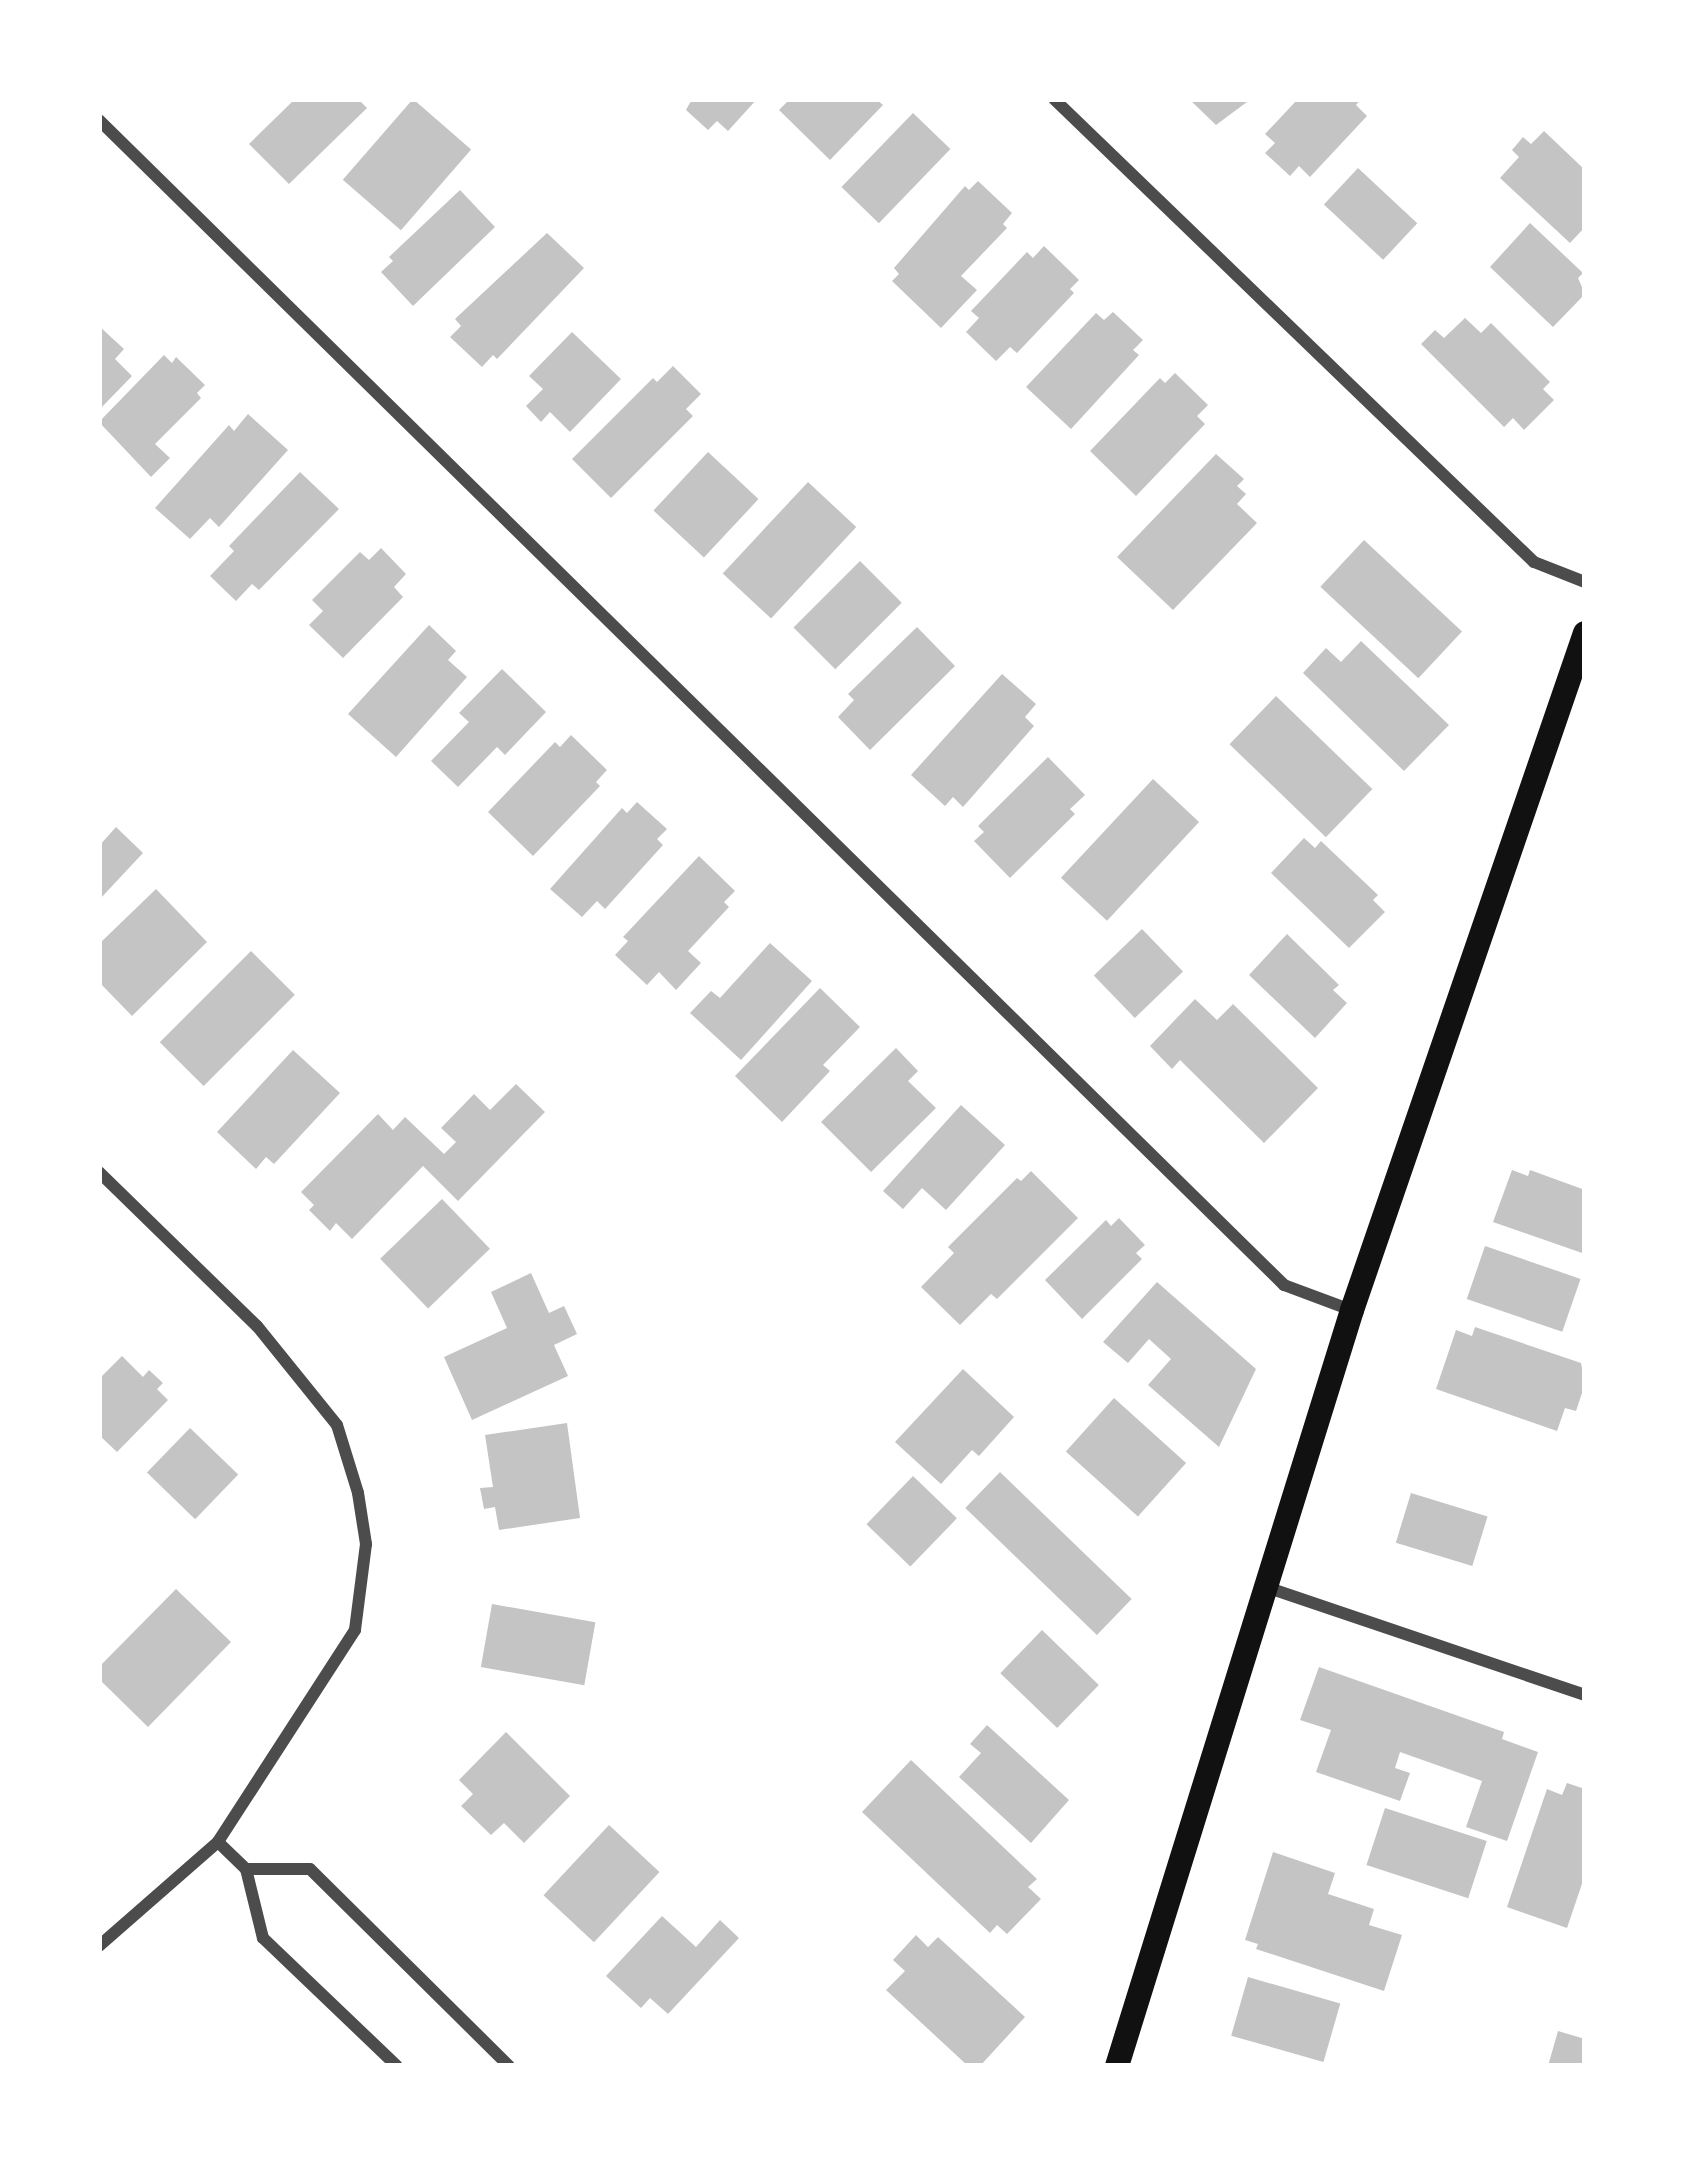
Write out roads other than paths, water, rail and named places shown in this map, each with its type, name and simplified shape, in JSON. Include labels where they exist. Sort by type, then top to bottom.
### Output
[{"type":"main road","points":[[1117,2066],[1352,1310],[1585,633]]},
{"type":"street","points":[[1054,99],[1534,562],[1585,582]]},
{"type":"street","points":[[99,120],[1284,1285],[1352,1310]]},
{"type":"street","points":[[99,1172],[257,1326],[337,1425],[358,1493],[366,1544],[355,1630],[218,1842],[99,1946]]},
{"type":"street","points":[[1266,1587],[1585,1695]]},
{"type":"street","points":[[218,1842],[246,1868],[263,1938],[398,2066]]},
{"type":"street","points":[[246,1868],[310,1869],[509,2066]]}]
